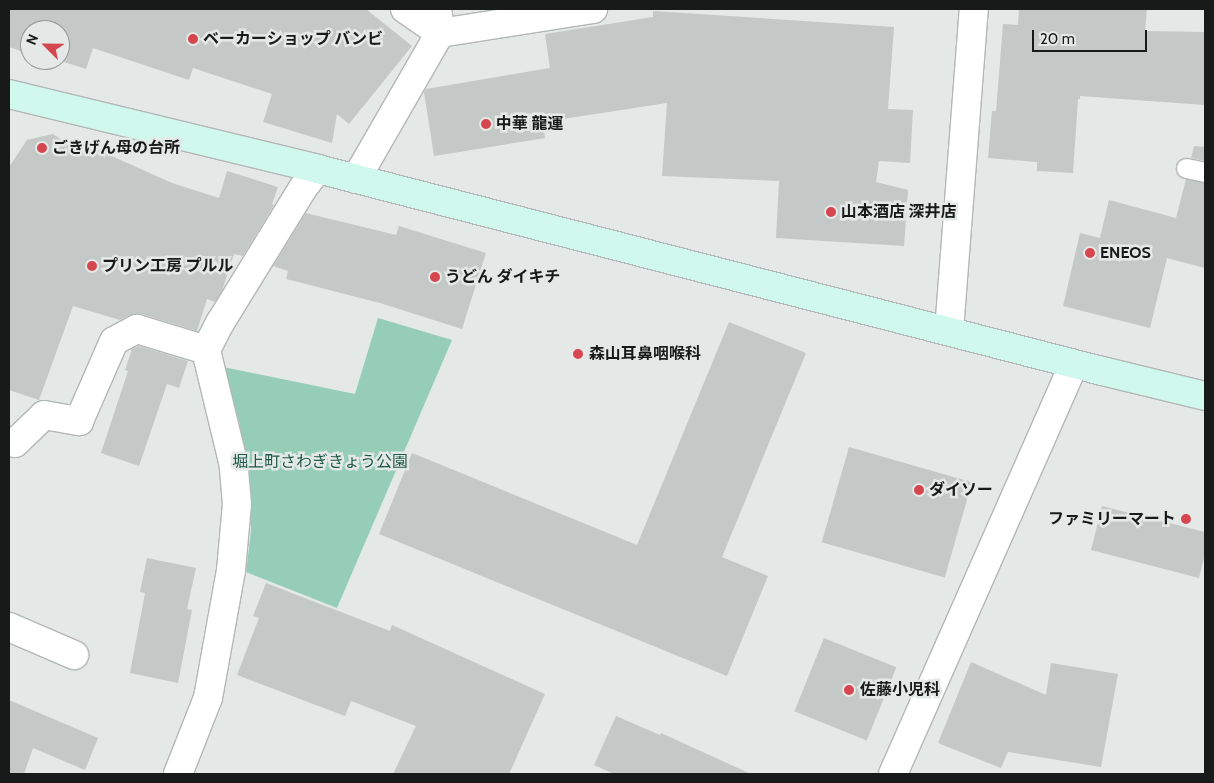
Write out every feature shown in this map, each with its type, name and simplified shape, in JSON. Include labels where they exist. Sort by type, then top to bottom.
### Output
[{"type":"street","points":[[405,9],[439,21],[594,9]]},
{"type":"street","points":[[949,331],[974,9]]},
{"type":"street","points":[[356,179],[439,21]]},
{"type":"street","points":[[9,94],[318,169],[1205,396]]},
{"type":"street","points":[[178,774],[208,698],[231,570],[237,504],[234,466],[206,350],[220,323],[304,188],[318,169]]},
{"type":"street","points":[[15,443],[44,415],[79,421],[114,340],[138,329],[206,350]]},
{"type":"street","points":[[893,774],[1074,364]]},
{"type":"street","points":[[9,628],[74,655]]},
{"type":"lane","points":[[1186,168],[1205,172]]},
{"type":"green space","name":"堀上町さわぎきょう公園","points":[[378,318],[452,340],[337,608],[246,572],[251,531],[248,470],[239,421],[223,367],[355,394]]},
{"type":"building","points":[[9,9],[366,9],[412,46],[349,124],[337,114],[332,143],[263,122],[272,94],[193,68],[189,80],[93,48],[86,69],[70,64],[70,20],[20,20],[20,51],[9,47]]},
{"type":"building","points":[[1019,9],[1147,9],[1145,31],[1205,32],[1205,105],[1080,96],[1080,99],[1078,99],[1073,173],[1037,171],[1037,162],[988,158],[992,111],[996,111],[1003,24],[1018,25]]},
{"type":"building","points":[[653,11],[894,27],[888,109],[913,110],[910,163],[879,161],[876,182],[908,190],[904,246],[776,238],[779,181],[662,176],[667,103],[543,122],[545,138],[434,156],[424,92],[426,89],[550,68],[545,34],[653,17]]},
{"type":"building","points":[[53,134],[81,152],[85,144],[172,183],[219,198],[227,171],[278,187],[272,204],[274,205],[243,256],[234,254],[222,291],[215,302],[207,299],[197,331],[142,314],[130,315],[120,320],[73,306],[39,400],[9,390],[9,167],[27,140]]},
{"type":"building","points":[[1194,146],[1205,147],[1205,161],[1191,158]]},
{"type":"building","points":[[1186,179],[1205,183],[1205,268],[1167,258],[1150,328],[1063,306],[1080,233],[1100,238],[1109,200],[1176,218]]},
{"type":"building","points":[[306,213],[396,235],[399,226],[486,253],[462,329],[380,303],[286,279],[288,271],[273,266]]},
{"type":"building","points":[[729,322],[806,353],[722,557],[768,576],[727,676],[379,534],[412,453],[637,545]]},
{"type":"building","points":[[139,346],[188,361],[179,388],[167,384],[139,466],[101,453],[128,371],[125,370],[132,349]]},
{"type":"building","points":[[849,447],[972,482],[945,577],[822,542]]},
{"type":"building","points":[[1102,506],[1205,532],[1205,554],[1199,578],[1091,550]]},
{"type":"building","points":[[147,558],[196,568],[187,609],[192,610],[178,683],[130,673],[145,593],[140,592]]},
{"type":"building","points":[[266,583],[390,631],[392,625],[545,694],[509,774],[393,774],[416,726],[351,701],[345,716],[237,675],[259,618],[253,616]]},
{"type":"building","points":[[824,638],[896,667],[867,740],[794,711]]},
{"type":"building","points":[[971,662],[1046,695],[1051,663],[1118,674],[1101,767],[1008,752],[1001,768],[938,743]]},
{"type":"building","points":[[9,700],[98,738],[85,770],[33,748],[24,774],[9,774]]},
{"type":"building","points":[[616,716],[660,735],[661,733],[751,774],[614,774],[594,765]]},
{"type":"place","name":"ベーカーショップ バンビ","points":[[193,39]]},
{"type":"place","name":"中華 龍運","points":[[486,124]]},
{"type":"place","name":"ごきげん母の台所","points":[[42,148]]},
{"type":"place","name":"山本酒店 深井店","points":[[831,212]]},
{"type":"place","name":"ENEOS","points":[[1090,253]]},
{"type":"place","name":"プリン工房 プルル","points":[[92,266]]},
{"type":"place","name":"うどん ダイキチ","points":[[435,277]]},
{"type":"place","name":"森山耳鼻咽喉科","points":[[578,354]]},
{"type":"place","name":"ダイソー","points":[[919,490]]},
{"type":"place","name":"ファミリーマート","points":[[1186,519]]},
{"type":"place","name":"佐藤小児科","points":[[849,690]]}]
